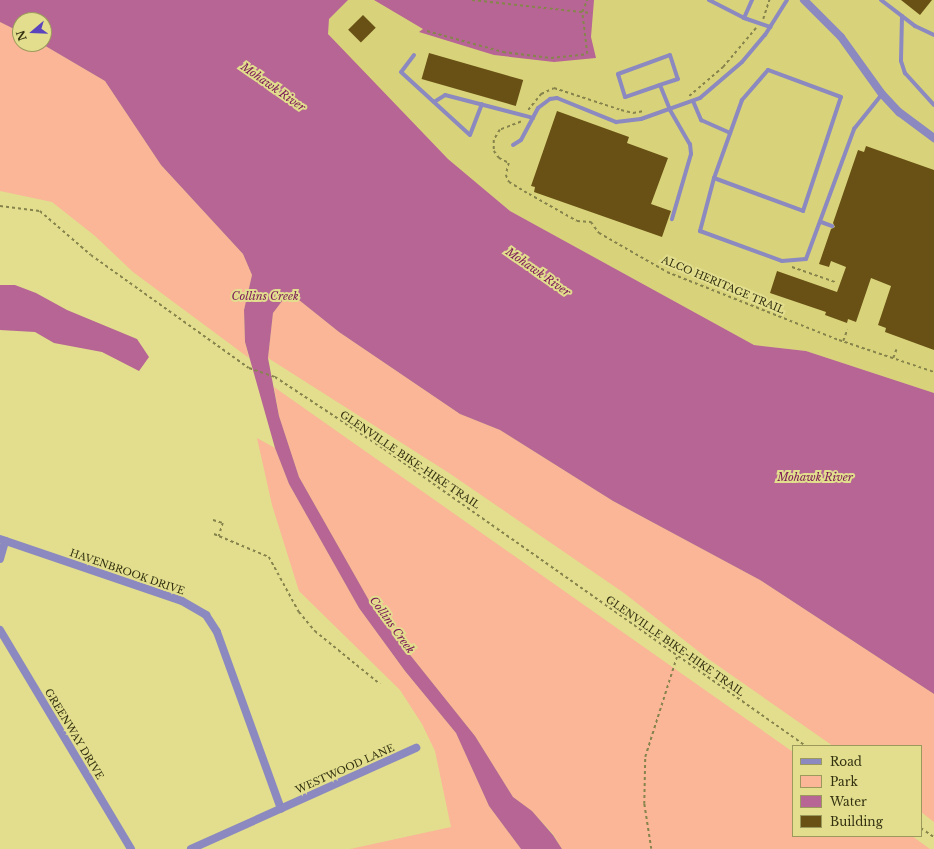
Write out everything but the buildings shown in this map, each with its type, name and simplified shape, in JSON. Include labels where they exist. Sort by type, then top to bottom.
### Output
[{"type":"street","points":[[804,0],[841,37],[882,94],[899,112],[934,138]]},
{"type":"street","points":[[0,559],[3,540]]},
{"type":"street","name":"HAVENBROOK DRIVE","points":[[3,540],[182,601],[206,615],[217,632],[281,809]]},
{"type":"street","name":"GREENWAY DRIVE","points":[[0,630],[132,849]]},
{"type":"street","name":"WESTWOOD LANE","points":[[281,809],[416,748]]},
{"type":"street","points":[[190,849],[281,809]]},
{"type":"lane","points":[[709,0],[744,18],[760,22],[770,27]]},
{"type":"lane","points":[[744,18],[752,0]]},
{"type":"lane","points":[[512,145],[528,132],[533,118],[543,102],[557,98],[616,122],[641,119],[670,110],[700,98],[742,62],[770,27],[787,0]]},
{"type":"lane","points":[[881,0],[915,26],[934,35]]},
{"type":"lane","points":[[902,16],[901,61],[905,73],[934,104]]},
{"type":"lane","points":[[414,55],[401,72],[470,136],[482,104]]},
{"type":"lane","points":[[670,55],[678,79],[660,85],[625,97],[618,74],[670,55]]},
{"type":"lane","points":[[714,178],[804,211],[841,97],[768,70],[742,100],[714,178],[700,230],[782,262],[806,259],[821,222],[854,129],[882,94]]},
{"type":"lane","points":[[660,85],[670,110],[690,144],[691,154],[672,220]]},
{"type":"lane","points":[[434,102],[445,95],[533,118]]},
{"type":"lane","points":[[693,101],[701,120],[730,133]]},
{"type":"lane","points":[[821,222],[832,226]]},
{"type":"path","points":[[472,0],[591,13]]},
{"type":"path","points":[[427,32],[503,52],[551,58],[587,54],[582,12],[587,0]]},
{"type":"path","points":[[684,105],[690,94],[723,67],[765,16],[769,0]]},
{"type":"path","name":"ALCO HERITAGE TRAIL","points":[[646,110],[633,113],[554,88],[540,94],[520,125],[500,130],[494,140],[494,151],[499,158],[509,163],[506,175],[509,182],[577,221],[591,222],[599,233],[667,272],[843,341],[934,372]]},
{"type":"path","name":"GLENVILLE BIKE-HIKE TRAIL","points":[[0,206],[40,211],[91,255],[249,368],[275,377],[457,499],[805,745]]},
{"type":"path","points":[[788,265],[835,282]]},
{"type":"path","points":[[843,341],[847,330]]},
{"type":"path","points":[[893,358],[896,350]]},
{"type":"path","points":[[213,520],[223,523],[219,536]]},
{"type":"path","points":[[214,534],[269,557],[298,612],[315,631],[380,684]]},
{"type":"path","points":[[651,849],[644,804],[645,758],[677,656]]},
{"type":"path","points":[[922,829],[934,837]]},
{"type":"shaded area","points":[[297,0],[934,0],[934,393],[806,351],[754,345],[510,211],[448,159],[357,66]]},
{"type":"green space","points":[[0,22],[12,28],[12,52],[52,52],[52,50],[105,81],[161,165],[243,254],[252,275],[244,310],[245,342],[249,358],[133,272],[95,236],[52,202],[0,191]]},
{"type":"green space","points":[[289,292],[339,332],[460,414],[500,430],[613,501],[760,580],[934,694],[934,822],[922,813],[922,745],[832,745],[707,658],[624,593],[449,473],[268,358],[273,313]]},
{"type":"green space","points":[[274,387],[792,751],[792,837],[913,837],[930,849],[562,849],[553,834],[532,811],[513,797],[475,736],[375,611],[299,477],[279,416]]},
{"type":"green space","points":[[257,438],[275,448],[289,484],[359,608],[405,671],[456,733],[489,806],[521,849],[350,849],[451,827],[435,751],[422,724],[400,690],[299,591],[272,505]]},
{"type":"water","name":"Mohawk River","points":[[0,0],[348,0],[329,19],[328,34],[448,159],[510,211],[754,345],[806,351],[934,393],[934,694],[760,580],[613,501],[500,430],[460,414],[339,332],[289,292],[273,313],[268,358],[279,416],[299,477],[375,611],[475,736],[513,797],[532,811],[553,835],[562,849],[521,849],[489,806],[456,733],[405,671],[359,608],[289,484],[275,448],[245,342],[244,310],[252,275],[243,254],[161,165],[105,81],[52,50],[52,12],[12,12],[12,28],[0,22]]},
{"type":"water","points":[[374,0],[594,0],[591,37],[596,58],[554,62],[494,55],[419,32],[423,29]]},
{"type":"water","points":[[0,285],[15,285],[36,293],[67,310],[137,339],[149,357],[139,371],[102,352],[54,343],[35,332],[0,330]]},
{"type":"water label","name":"Collins Creek","points":[[265,296]]},
{"type":"water label","name":"Collins Creek","points":[[392,625]]}]
